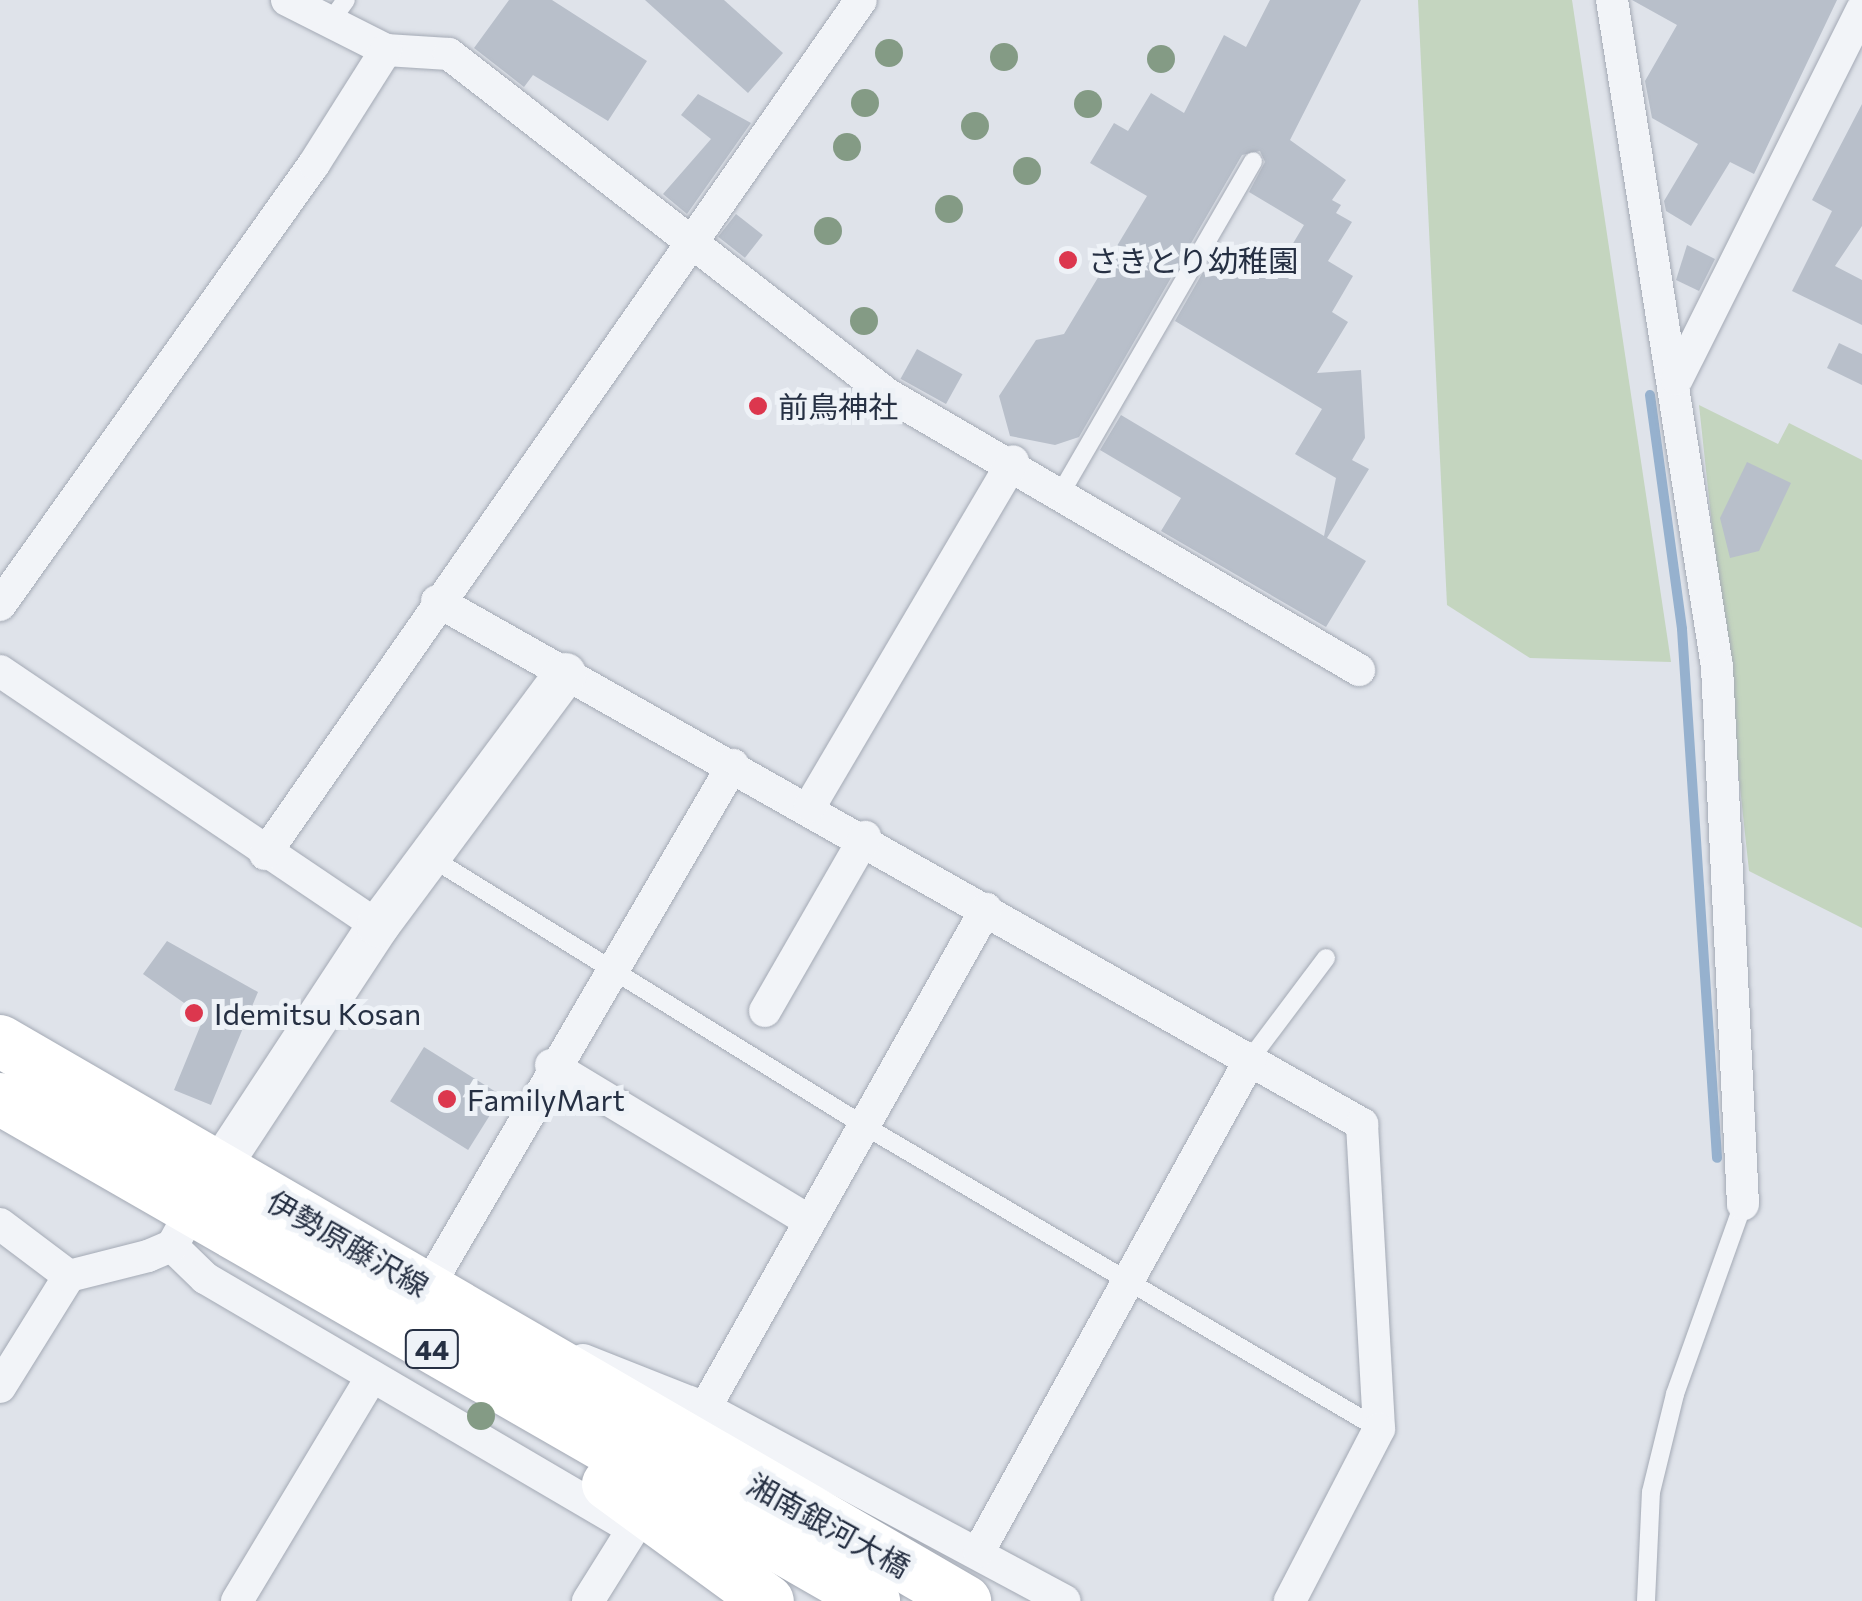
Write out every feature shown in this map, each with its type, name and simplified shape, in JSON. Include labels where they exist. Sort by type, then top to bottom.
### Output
[{"type":"main road","name":"伊勢原藤沢線","points":[[0,1041],[194,1207],[427,1288],[690,1448]]},
{"type":"main road","name":"伊勢原藤沢線","points":[[0,1099],[194,1207],[550,1418],[690,1448]]},
{"type":"main road","points":[[550,1418],[560,1452],[766,1601]]},
{"type":"main road","name":"湘南銀河大橋","points":[[690,1448],[874,1601]]},
{"type":"main road","name":"湘南銀河大橋","points":[[690,1448],[965,1601]]},
{"type":"street","points":[[286,0],[336,13],[386,50],[449,54],[687,246],[887,394],[1013,461],[1359,670]]},
{"type":"street","points":[[265,854],[437,601],[862,0]]},
{"type":"street","points":[[1612,0],[1677,379],[1718,667],[1743,1204]]},
{"type":"street","points":[[1677,379],[1862,10]]},
{"type":"street","points":[[0,605],[314,164],[386,50]]},
{"type":"street","points":[[810,806],[1013,461]]},
{"type":"street","points":[[437,601],[810,806],[1362,1124],[1379,1428],[1290,1601]]},
{"type":"street","points":[[0,1386],[69,1276],[194,1207],[378,926],[565,674]]},
{"type":"street","points":[[4,683],[378,926]]},
{"type":"street","points":[[427,1288],[552,1065],[733,764]]},
{"type":"street","points":[[766,1011],[864,837]]},
{"type":"street","points":[[986,909],[808,1220],[690,1448],[978,1550],[1065,1601]]},
{"type":"street","points":[[978,1550],[1124,1279],[1251,1058]]},
{"type":"street","points":[[552,1065],[808,1220]]},
{"type":"street","points":[[194,1207],[205,1278],[633,1529],[766,1601]]},
{"type":"street","points":[[0,1224],[69,1276]]},
{"type":"street","points":[[238,1601],[372,1376]]},
{"type":"street","points":[[588,1601],[633,1529]]},
{"type":"lane","points":[[1062,491],[1254,160]]},
{"type":"lane","points":[[429,857],[608,972],[862,1125],[1379,1428]]},
{"type":"lane","points":[[1251,1058],[1326,958]]},
{"type":"lane","points":[[1646,1601],[1651,1492],[1671,1410],[1743,1204]]},
{"type":"green space","points":[[1418,0],[1572,0],[1671,662],[1530,658],[1447,605]]},
{"type":"green space","points":[[1699,405],[1778,444],[1789,423],[1862,460],[1862,928],[1749,871]]},
{"type":"building","points":[[509,0],[552,0],[647,61],[608,121],[533,75],[524,87],[474,48]]},
{"type":"building","points":[[645,0],[724,0],[783,53],[748,93]]},
{"type":"building","points":[[1270,0],[1361,0],[1290,140],[1346,180],[1332,200],[1341,205],[1336,213],[1352,222],[1328,261],[1353,276],[1332,312],[1348,322],[1317,373],[1361,370],[1365,438],[1352,460],[1369,469],[1327,538],[1366,561],[1326,627],[1161,531],[1181,498],[1100,450],[1121,415],[1324,536],[1336,478],[1295,454],[1322,409],[1175,321],[1219,244],[1273,277],[1304,225],[1249,192],[1265,162],[1260,151],[1242,155],[1079,437],[1055,445],[1010,436],[999,396],[1036,340],[1064,334],[1147,196],[1090,163],[1114,123],[1128,131],[1151,93],[1184,113],[1224,35],[1246,47]]},
{"type":"building","points":[[1632,0],[1837,0],[1754,174],[1730,162],[1691,226],[1666,211],[1664,201],[1698,144],[1652,118],[1645,81],[1677,25]]},
{"type":"building","points":[[698,94],[751,123],[687,214],[663,194],[711,139],[681,115]]},
{"type":"building","points":[[1862,104],[1862,226],[1835,266],[1862,280],[1862,325],[1792,291],[1832,211],[1812,200]]},
{"type":"building","points":[[736,214],[763,235],[745,258],[718,237]]},
{"type":"building","points":[[1687,245],[1715,259],[1699,291],[1676,280]]},
{"type":"building","points":[[1839,343],[1862,354],[1862,385],[1827,368]]},
{"type":"building","points":[[917,349],[962,374],[946,404],[901,379]]},
{"type":"building","points":[[1747,462],[1791,483],[1759,551],[1730,558],[1720,518]]},
{"type":"building","points":[[167,941],[258,992],[211,1105],[174,1090],[204,1017],[143,974]]},
{"type":"building","name":"FamilyMart","points":[[424,1047],[502,1096],[468,1150],[390,1101]]},
{"type":"waterway","points":[[1650,395],[1682,629],[1717,1158]]},
{"type":"place","name":"さきとり幼稚園","points":[[1068,260]]},
{"type":"place","name":"前鳥神社","points":[[758,406]]},
{"type":"place","name":"Idemitsu Kosan","points":[[194,1013]]},
{"type":"place","name":"FamilyMart","points":[[447,1099]]}]
